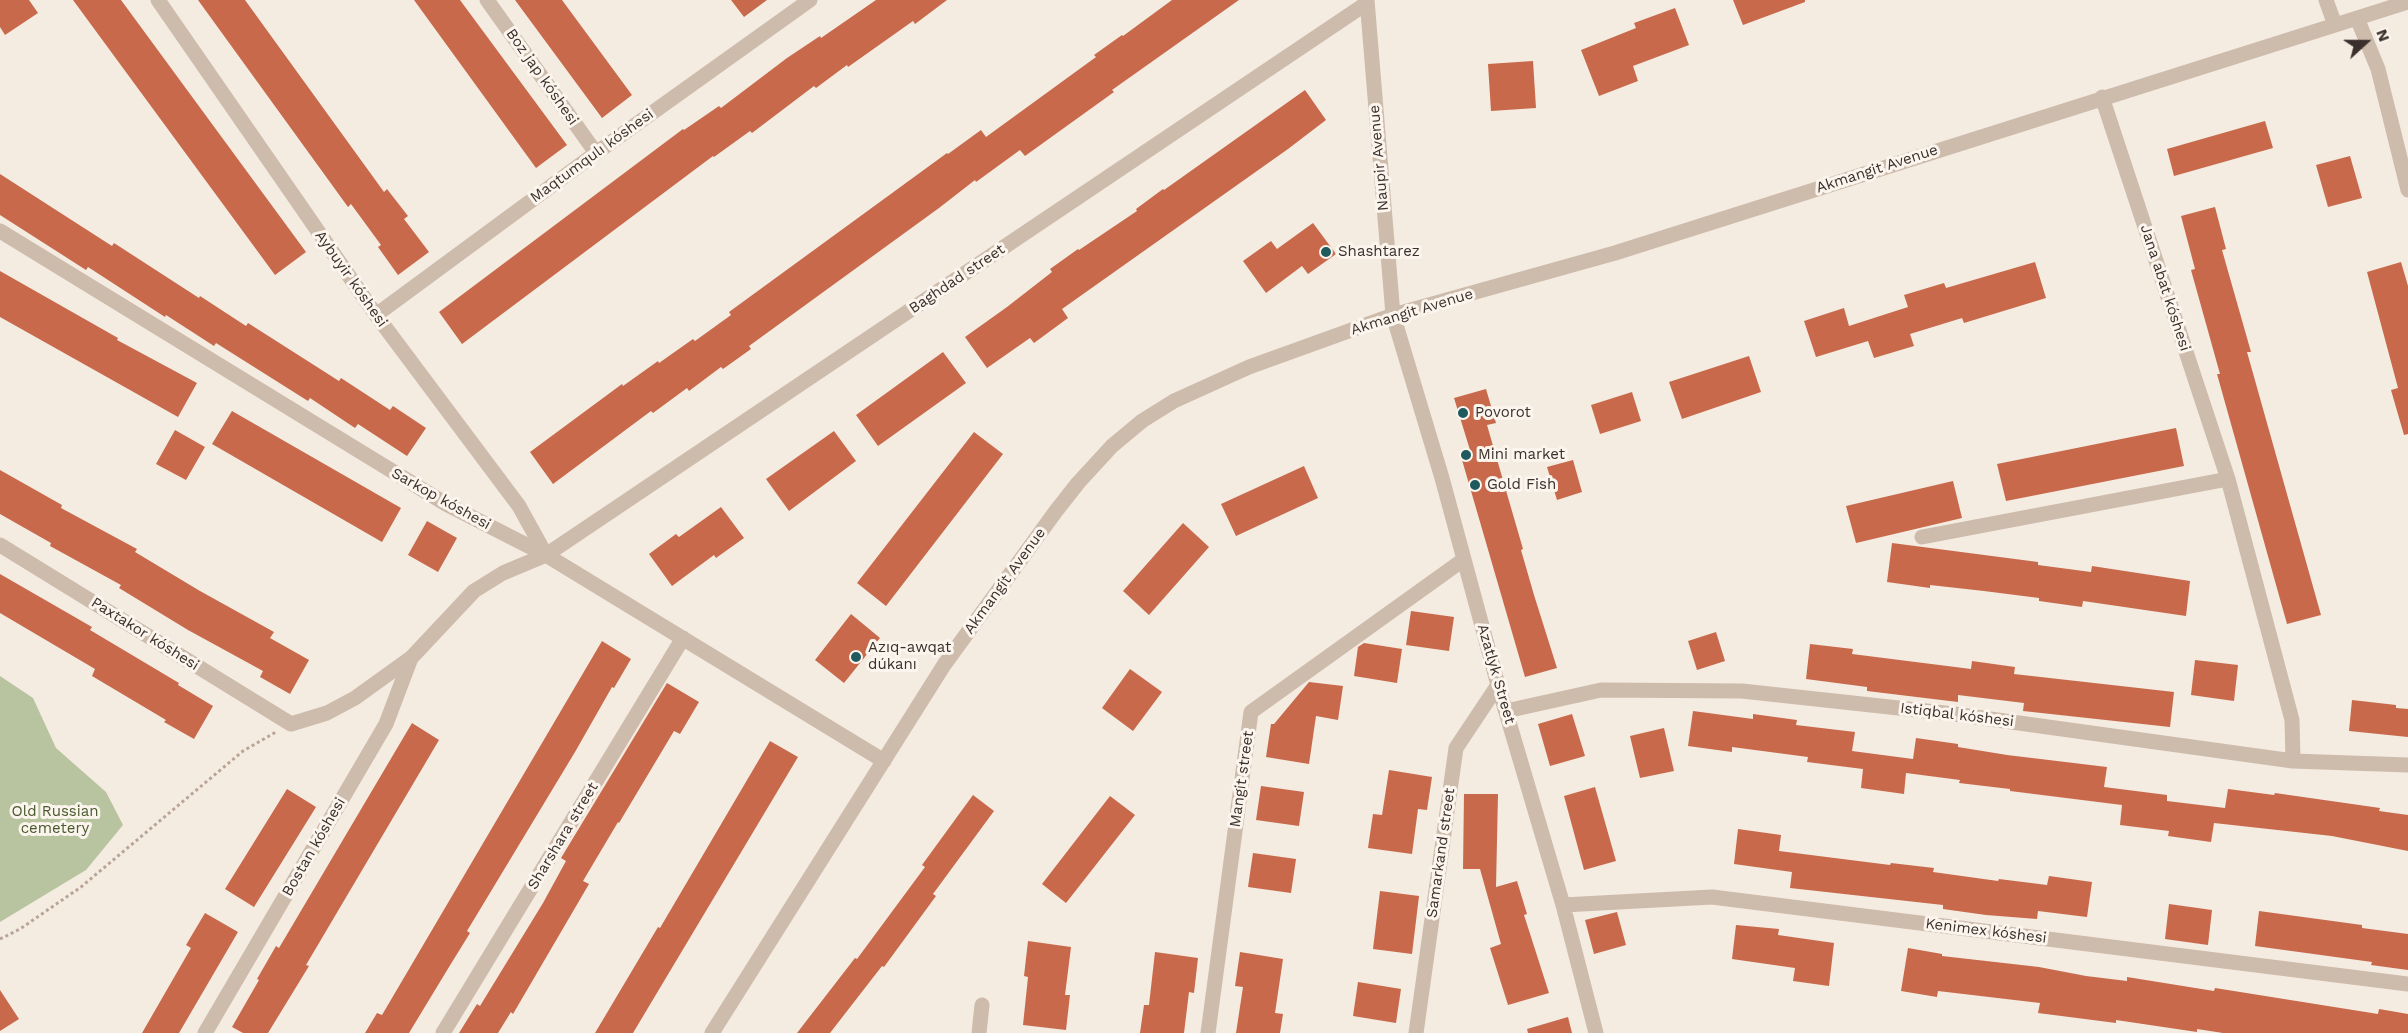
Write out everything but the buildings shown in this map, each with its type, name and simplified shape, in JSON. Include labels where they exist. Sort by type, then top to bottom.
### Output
[{"type":"street","name":"Aybuyir kóshesi","points":[[158,0],[376,315],[519,506],[546,555]]},
{"type":"street","name":"Boz jap kóshesi","points":[[487,0],[596,153]]},
{"type":"street","name":"Maqtumqulı kóshesi","points":[[376,315],[596,153],[810,0]]},
{"type":"street","points":[[2326,0],[2335,26]]},
{"type":"street","name":"Naupir Avenue","points":[[1367,1],[1393,315]]},
{"type":"street","name":"Baghdad street","points":[[412,657],[474,591],[503,573],[546,555],[1367,1]]},
{"type":"street","name":"Akmangit Avenue","points":[[712,1033],[944,665],[1071,492],[1112,446],[1142,421],[1174,401],[1249,367],[1393,315],[1615,253],[2408,2]]},
{"type":"street","points":[[2357,18],[2378,69],[2408,190]]},
{"type":"street","name":"Jana abat kóshesi","points":[[2102,97],[2228,479],[2292,720],[2293,761]]},
{"type":"street","name":"Sarkop kóshesi","points":[[0,231],[446,504],[546,555],[884,761]]},
{"type":"street","name":"Azatlyk Street","points":[[1393,315],[1442,478],[1498,685],[1563,905],[1596,1033]]},
{"type":"street","points":[[1922,537],[2228,479]]},
{"type":"street","name":"Paxtakor kóshesi","points":[[0,545],[291,724]]},
{"type":"street","name":"Mangit street","points":[[1208,1033],[1251,712],[1463,560]]},
{"type":"street","name":"Sharshara street","points":[[443,1033],[684,638]]},
{"type":"street","points":[[291,724],[327,713],[355,698],[412,657]]},
{"type":"street","name":"Bostan kóshesi","points":[[205,1033],[386,724],[412,657]]},
{"type":"street","name":"Samarkand street","points":[[1416,1033],[1456,748],[1498,685]]},
{"type":"street","name":"Istiqbal kóshesi","points":[[1506,711],[1601,690],[1742,691],[1954,714],[2293,761],[2408,765]]},
{"type":"street","name":"Kenimex kóshesi","points":[[1563,905],[1712,897],[2408,984]]},
{"type":"street","points":[[979,1033],[982,1005]]},
{"type":"path","points":[[0,939],[81,887],[243,751],[291,724]]},
{"type":"green space","name":"Old Russian cemetery","points":[[0,676],[33,698],[56,748],[106,792],[123,825],[86,870],[0,922]]},
{"type":"place","name":"Shashtarez","points":[[1326,252]]},
{"type":"place","name":"Povorot","points":[[1463,413]]},
{"type":"place","name":"Mini market","points":[[1466,455]]},
{"type":"place","name":"Gold Fish","points":[[1475,485]]},
{"type":"place","name":"Azıq-awqat dúkanı","points":[[856,657]]}]
